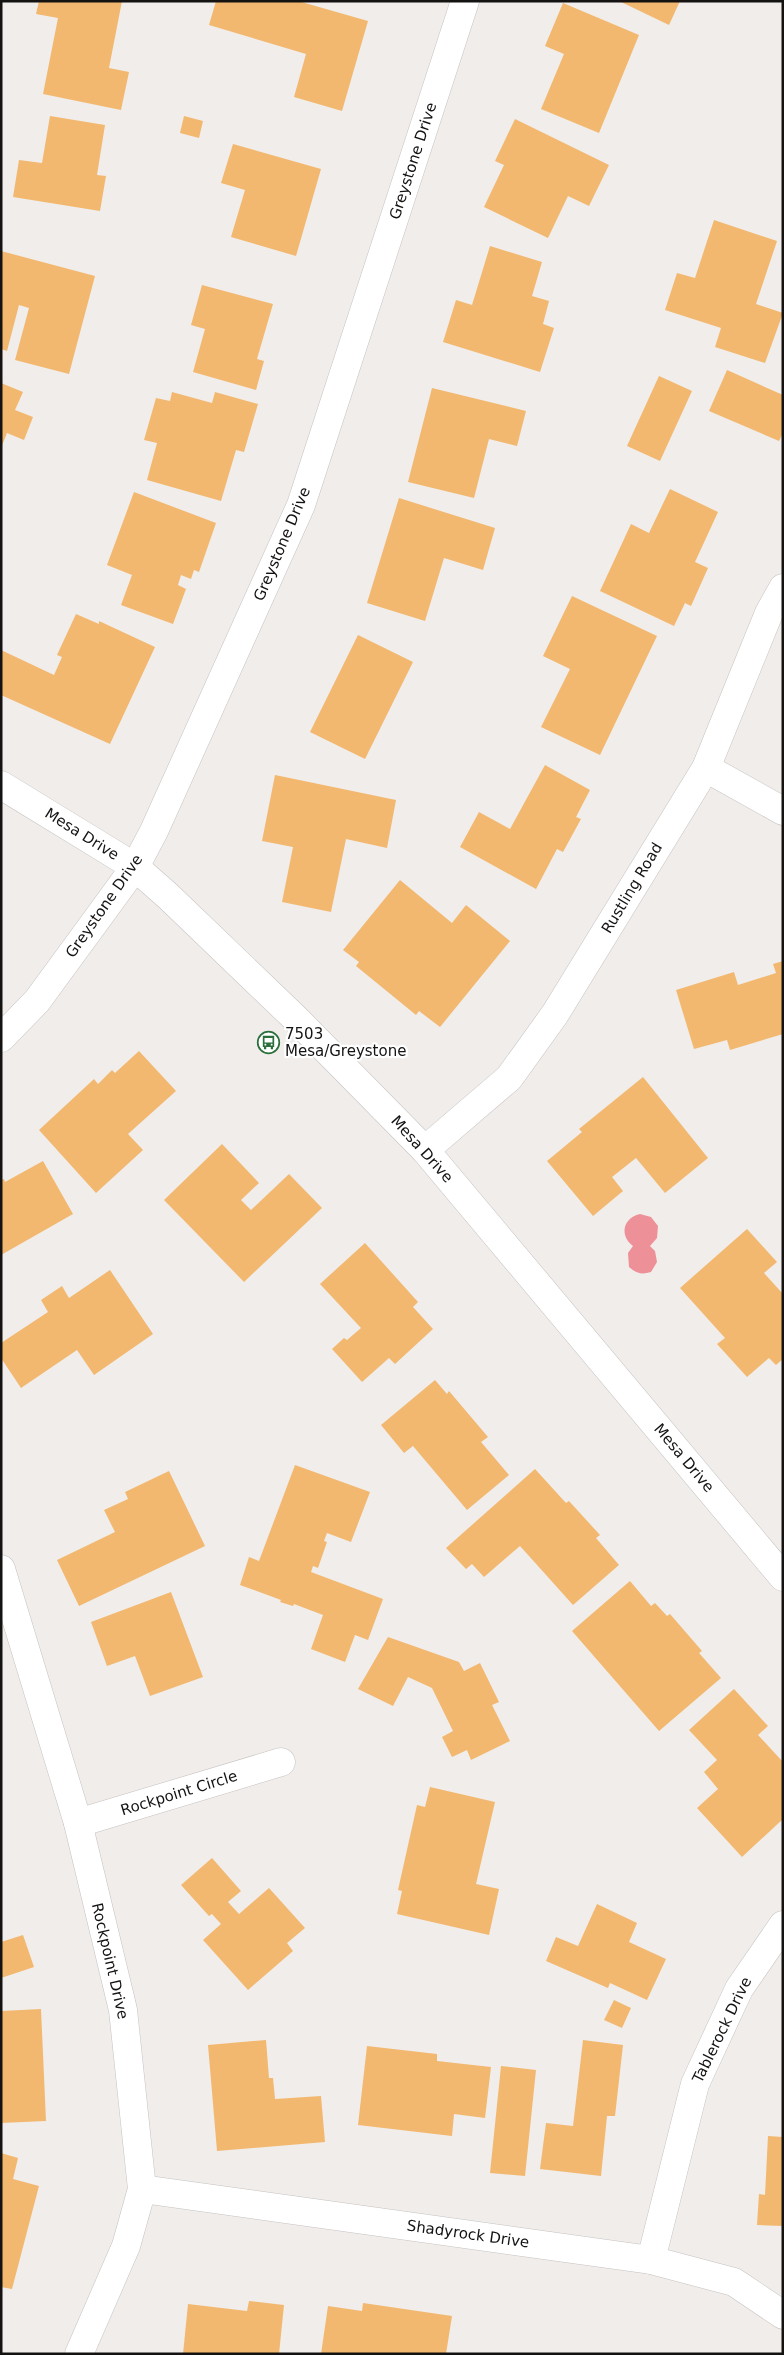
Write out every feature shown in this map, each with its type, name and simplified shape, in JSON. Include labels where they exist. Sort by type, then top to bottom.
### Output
[{"type":"street","name":"Greystone Drive","points":[[1,1038],[36,1001],[135,867],[154,831],[301,505],[465,1]]},
{"type":"street","name":"Rustling Road","points":[[425,1150],[509,1078],[555,1014],[706,768],[769,613],[783,588]]},
{"type":"street","points":[[706,768],[783,811]]},
{"type":"street","name":"Mesa Drive","points":[[1,785],[135,867],[168,896],[295,1018],[425,1150],[783,1577]]},
{"type":"street","name":"Rockpoint Drive","points":[[1,1569],[78,1824],[123,2010],[142,2189],[126,2246],[79,2354]]},
{"type":"street","name":"Rockpoint Circle","points":[[78,1824],[281,1762]]},
{"type":"street","name":"Tablerock Drive","points":[[652,2260],[695,2084],[740,1989],[783,1925]]},
{"type":"street","name":"Shadyrock Drive","points":[[142,2189],[652,2260],[734,2282],[783,2315]]},
{"type":"shaded area","points":[[640,1214],[651,1217],[658,1226],[657,1238],[650,1246],[655,1251],[657,1262],[651,1272],[644,1273],[636,1272],[629,1267],[628,1253],[633,1246],[626,1237],[625,1232],[625,1227],[630,1219]]},
{"type":"building","points":[[39,1],[122,1],[109,68],[129,72],[121,110],[43,94],[58,18],[36,14]]},
{"type":"building","points":[[216,1],[298,1],[368,21],[342,111],[294,97],[306,54],[209,25]]},
{"type":"building","points":[[619,1],[680,1],[669,25]]},
{"type":"building","points":[[563,3],[639,35],[599,133],[541,109],[564,54],[545,46]]},
{"type":"building","points":[[50,116],[105,125],[97,175],[106,176],[100,211],[13,197],[19,160],[42,163]]},
{"type":"building","points":[[184,116],[203,121],[199,138],[180,133]]},
{"type":"building","points":[[515,119],[609,165],[589,206],[568,196],[548,238],[484,207],[504,165],[495,161]]},
{"type":"building","points":[[233,144],[321,169],[296,256],[231,237],[245,190],[221,183]]},
{"type":"building","points":[[714,220],[777,241],[756,304],[783,313],[765,363],[715,347],[721,328],[665,310],[677,273],[695,278]]},
{"type":"building","points":[[490,246],[542,262],[532,296],[549,301],[543,324],[554,328],[540,372],[443,342],[456,300],[472,305]]},
{"type":"building","points":[[1,251],[95,276],[69,374],[15,360],[29,308],[19,305],[7,351],[1,349]]},
{"type":"building","points":[[202,285],[273,304],[257,359],[264,361],[256,390],[193,372],[205,329],[191,325]]},
{"type":"building","points":[[727,370],[783,395],[783,433],[779,441],[709,411]]},
{"type":"building","points":[[659,376],[692,391],[660,461],[627,446]]},
{"type":"building","points":[[1,383],[23,392],[15,410],[33,417],[24,440],[7,433],[1,448]]},
{"type":"building","points":[[432,388],[526,411],[517,446],[489,439],[474,498],[408,482]]},
{"type":"building","points":[[172,392],[212,403],[215,392],[258,404],[244,452],[236,450],[221,501],[147,480],[157,443],[144,440],[156,398],[170,401]]},
{"type":"building","points":[[670,489],[718,512],[695,562],[708,568],[691,606],[685,603],[674,626],[600,591],[631,524],[649,533]]},
{"type":"building","points":[[134,492],[216,523],[199,572],[194,570],[191,579],[181,575],[178,585],[186,589],[173,624],[121,605],[132,575],[107,565]]},
{"type":"building","points":[[399,498],[495,528],[483,570],[444,558],[425,621],[367,603]]},
{"type":"building","points":[[572,596],[657,636],[600,755],[541,727],[570,669],[543,656]]},
{"type":"building","points":[[76,614],[99,624],[99,621],[155,647],[110,744],[1,695],[1,650],[54,675],[62,657],[57,655]]},
{"type":"building","points":[[358,635],[413,662],[365,759],[310,732]]},
{"type":"building","points":[[545,765],[590,790],[576,817],[581,819],[563,852],[557,849],[536,889],[460,847],[479,812],[510,829]]},
{"type":"building","points":[[275,775],[396,800],[387,848],[346,839],[331,912],[282,902],[293,847],[262,841]]},
{"type":"building","points":[[400,880],[452,923],[466,905],[510,941],[440,1027],[419,1011],[416,1015],[356,966],[359,962],[343,950]]},
{"type":"building","points":[[783,961],[783,1034],[730,1050],[727,1040],[694,1049],[676,990],[734,972],[738,985],[776,973],[773,964]]},
{"type":"building","points":[[139,1051],[176,1091],[128,1134],[143,1150],[96,1193],[39,1130],[94,1079],[98,1084],[112,1070],[115,1073]]},
{"type":"building","points":[[643,1077],[708,1158],[665,1193],[636,1158],[612,1177],[623,1191],[593,1216],[547,1161],[582,1132],[579,1129]]},
{"type":"building","points":[[222,1144],[259,1183],[241,1200],[251,1210],[289,1174],[322,1208],[244,1282],[164,1200]]},
{"type":"building","points":[[43,1161],[73,1214],[1,1255],[1,1180],[4,1179],[5,1182]]},
{"type":"building","points":[[747,1229],[777,1262],[764,1273],[783,1294],[783,1359],[776,1365],[769,1358],[747,1377],[717,1344],[725,1338],[680,1288]]},
{"type":"building","points":[[365,1243],[418,1302],[413,1307],[433,1329],[395,1364],[389,1358],[362,1382],[332,1349],[344,1338],[347,1340],[361,1328],[320,1284]]},
{"type":"building","points":[[110,1270],[153,1334],[94,1375],[77,1350],[21,1388],[1,1358],[1,1343],[48,1312],[41,1300],[62,1286],[69,1298]]},
{"type":"building","points":[[435,1380],[447,1394],[449,1391],[488,1437],[481,1442],[509,1475],[467,1510],[413,1446],[404,1453],[381,1425]]},
{"type":"building","points":[[295,1465],[370,1492],[351,1542],[327,1533],[324,1541],[327,1542],[318,1568],[313,1566],[311,1572],[383,1599],[368,1640],[355,1635],[345,1662],[311,1649],[323,1615],[294,1604],[293,1606],[280,1602],[281,1600],[240,1585],[249,1557],[259,1561]]},
{"type":"building","points":[[535,1469],[566,1503],[569,1501],[600,1535],[596,1538],[619,1565],[573,1605],[520,1546],[484,1577],[472,1564],[466,1569],[446,1548]]},
{"type":"building","points":[[169,1471],[205,1546],[79,1606],[57,1560],[115,1532],[104,1510],[128,1499],[125,1492]]},
{"type":"building","points":[[630,1581],[651,1606],[655,1603],[667,1616],[670,1614],[702,1651],[699,1653],[721,1678],[659,1731],[572,1631]]},
{"type":"building","points":[[171,1592],[203,1677],[150,1696],[135,1656],[107,1666],[91,1622]]},
{"type":"building","points":[[388,1637],[459,1662],[464,1671],[480,1663],[499,1702],[492,1705],[510,1741],[471,1760],[467,1750],[452,1757],[442,1737],[453,1731],[432,1688],[408,1677],[393,1706],[358,1689]]},
{"type":"building","points":[[734,1689],[768,1726],[758,1735],[783,1762],[783,1819],[742,1857],[697,1808],[718,1789],[704,1772],[717,1760],[689,1730]]},
{"type":"building","points":[[430,1787],[495,1802],[476,1884],[499,1889],[489,1935],[397,1914],[402,1891],[398,1890],[417,1805],[425,1807]]},
{"type":"building","points":[[212,1858],[241,1891],[228,1902],[239,1914],[269,1888],[305,1928],[287,1943],[293,1951],[248,1990],[203,1940],[221,1924],[212,1914],[209,1916],[181,1885]]},
{"type":"building","points":[[597,1904],[637,1923],[629,1942],[666,1959],[647,2000],[610,1983],[608,1988],[546,1961],[556,1937],[578,1946]]},
{"type":"building","points":[[23,1935],[34,1967],[1,1978],[1,1942]]},
{"type":"building","points":[[614,2000],[631,2008],[622,2028],[604,2020]]},
{"type":"building","points":[[41,2009],[46,2121],[1,2123],[1,2011]]},
{"type":"building","points":[[266,2040],[269,2078],[273,2078],[275,2099],[321,2096],[325,2142],[217,2151],[208,2045]]},
{"type":"building","points":[[583,2040],[623,2045],[615,2116],[607,2116],[601,2176],[540,2169],[546,2123],[573,2126]]},
{"type":"building","points":[[367,2046],[437,2054],[437,2061],[491,2067],[485,2118],[454,2114],[452,2136],[358,2125]]},
{"type":"building","points":[[501,2066],[536,2070],[525,2176],[490,2173]]},
{"type":"building","points":[[768,2136],[783,2137],[783,2226],[757,2225],[759,2194],[765,2195]]},
{"type":"building","points":[[1,2153],[18,2158],[13,2179],[39,2186],[12,2289],[1,2287]]},
{"type":"building","points":[[249,2301],[284,2305],[279,2354],[183,2354],[188,2304],[247,2311]]},
{"type":"building","points":[[363,2303],[452,2316],[446,2354],[321,2354],[328,2306],[362,2311]]},
{"type":"place","name":"7503 Mesa/Greystone","points":[[269,1043]]}]
